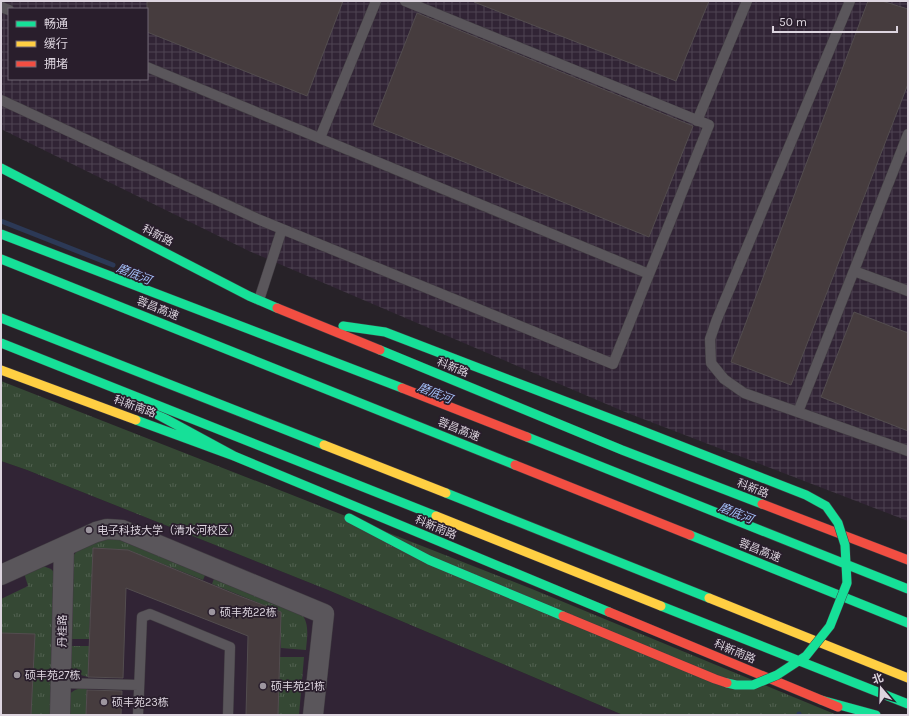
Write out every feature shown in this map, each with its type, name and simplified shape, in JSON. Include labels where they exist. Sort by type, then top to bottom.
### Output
[{"type":"main road","name":"科新路","points":[[1,168],[259,300],[622,450],[908,560]]},
{"type":"main road","points":[[1,234],[427,398],[908,589]]},
{"type":"main road","name":"蓉昌高速","points":[[1,259],[316,384],[908,623]]},
{"type":"main road","points":[[1,318],[310,439],[908,678]]},
{"type":"main road","points":[[312,322],[385,332],[806,495],[826,506],[838,523],[845,545],[847,583],[830,626],[806,656],[777,675],[753,685],[736,685],[715,679],[429,560],[338,512]]},
{"type":"main road","points":[[1,343],[908,704]]},
{"type":"main road","points":[[28,344],[317,500]]},
{"type":"main road","name":"科新南路","points":[[1,370],[234,456],[858,715]]},
{"type":"main road","points":[[821,700],[876,715]]},
{"type":"street","points":[[1,575],[96,532],[107,529],[122,530],[324,614],[313,715]]},
{"type":"street","name":"丹桂路","points":[[60,715],[64,547]]},
{"type":"lane","points":[[320,138],[376,1]]},
{"type":"lane","points":[[1,100],[260,220],[613,364],[709,125],[405,1]]},
{"type":"lane","points":[[697,120],[746,1]]},
{"type":"lane","points":[[850,1],[722,306],[710,339],[711,363],[724,379],[744,392],[908,451]]},
{"type":"lane","points":[[148,67],[649,274]]},
{"type":"lane","points":[[798,412],[908,134]]},
{"type":"lane","points":[[259,300],[282,229]]},
{"type":"lane","points":[[854,271],[908,291]]},
{"type":"lane","points":[[138,715],[142,617],[150,614],[230,647],[228,715]]},
{"type":"lane","points":[[60,683],[139,685]]},
{"type":"shaded area","points":[[1,1],[908,1],[908,521],[625,412],[249,251],[1,129]]},
{"type":"shaded area","name":"电子科技大学（清水河校区）","points":[[1,461],[328,590],[623,715],[1,715]]},
{"type":"green space","points":[[1,381],[532,589],[837,715],[623,715],[328,590],[1,461]]},
{"type":"green space","points":[[117,538],[206,573],[203,580],[128,550],[93,548],[89,639],[69,639],[72,558],[79,550],[92,541]]},
{"type":"green space","points":[[43,566],[51,569],[56,574],[51,715],[31,715],[35,634],[1,634],[1,599],[28,586],[24,573]]},
{"type":"green space","points":[[215,576],[301,613],[307,626],[306,650],[281,648],[281,612],[212,584]]},
{"type":"green space","points":[[68,646],[89,646],[88,677],[76,673],[70,667]]},
{"type":"green space","points":[[280,657],[304,657],[299,715],[278,715]]},
{"type":"green space","points":[[81,688],[87,688],[86,715],[66,715],[69,694]]},
{"type":"building","points":[[147,1],[343,1],[307,96],[148,32]]},
{"type":"building","points":[[474,1],[709,1],[676,81]]},
{"type":"building","points":[[868,1],[882,1],[908,9],[908,84],[791,385],[731,362]]},
{"type":"building","points":[[417,13],[693,126],[649,237],[373,125]]},
{"type":"building","points":[[854,312],[908,333],[908,431],[821,397]]},
{"type":"building","name":"硕丰苑22栋","points":[[93,548],[128,550],[281,612],[278,715],[246,715],[248,636],[126,588],[123,678],[88,677]]},
{"type":"building","name":"硕丰苑27栋","points":[[1,633],[35,634],[31,715],[1,715]]},
{"type":"building","name":"硕丰苑23栋","points":[[87,690],[122,691],[121,715],[86,715]]},
{"type":"waterway","name":"磨底河","points":[[1,221],[113,265]]},
{"type":"traffic: fast","points":[[1,168],[249,296],[277,308]]},
{"type":"traffic: fast","points":[[1,234],[402,388]]},
{"type":"traffic: fast","points":[[1,259],[515,465]]},
{"type":"traffic: fast","points":[[1,318],[324,445]]},
{"type":"traffic: fast","points":[[343,326],[385,332],[635,428]]},
{"type":"traffic: fast","points":[[1,343],[436,516]]},
{"type":"traffic: fast","points":[[380,350],[622,450],[762,504]]},
{"type":"traffic: fast","points":[[151,411],[234,456]]},
{"type":"traffic: fast","points":[[136,420],[234,456],[609,612]]},
{"type":"traffic: fast","points":[[635,428],[806,495],[826,506],[838,523],[845,545],[847,583],[830,626],[806,656],[777,675],[753,685],[736,685],[727,683]]},
{"type":"traffic: fast","points":[[527,437],[908,589]]},
{"type":"traffic: fast","points":[[446,493],[709,598]]},
{"type":"traffic: fast","points":[[349,518],[429,560],[563,616]]},
{"type":"traffic: fast","points":[[690,535],[908,623]]},
{"type":"traffic: fast","points":[[661,606],[908,704]]},
{"type":"traffic: fast","points":[[821,700],[876,715]]},
{"type":"traffic: slow","points":[[1,370],[136,420]]},
{"type":"traffic: slow","points":[[324,445],[446,493]]},
{"type":"traffic: slow","points":[[436,516],[661,606]]},
{"type":"traffic: slow","points":[[709,598],[908,678]]},
{"type":"traffic: jam","points":[[277,308],[380,350]]},
{"type":"traffic: jam","points":[[402,388],[527,437]]},
{"type":"traffic: jam","points":[[515,465],[690,535]]},
{"type":"traffic: jam","points":[[762,504],[908,560]]},
{"type":"traffic: jam","points":[[609,612],[838,707]]},
{"type":"traffic: jam","points":[[563,616],[727,683]]},
{"type":"place","name":"电子科技大学（清水河校区）","points":[[89,530]]},
{"type":"place","name":"硕丰苑22栋","points":[[212,612]]},
{"type":"place","name":"硕丰苑27栋","points":[[17,675]]},
{"type":"place","name":"硕丰苑21栋","points":[[263,686]]},
{"type":"place","name":"硕丰苑23栋","points":[[104,702]]}]
